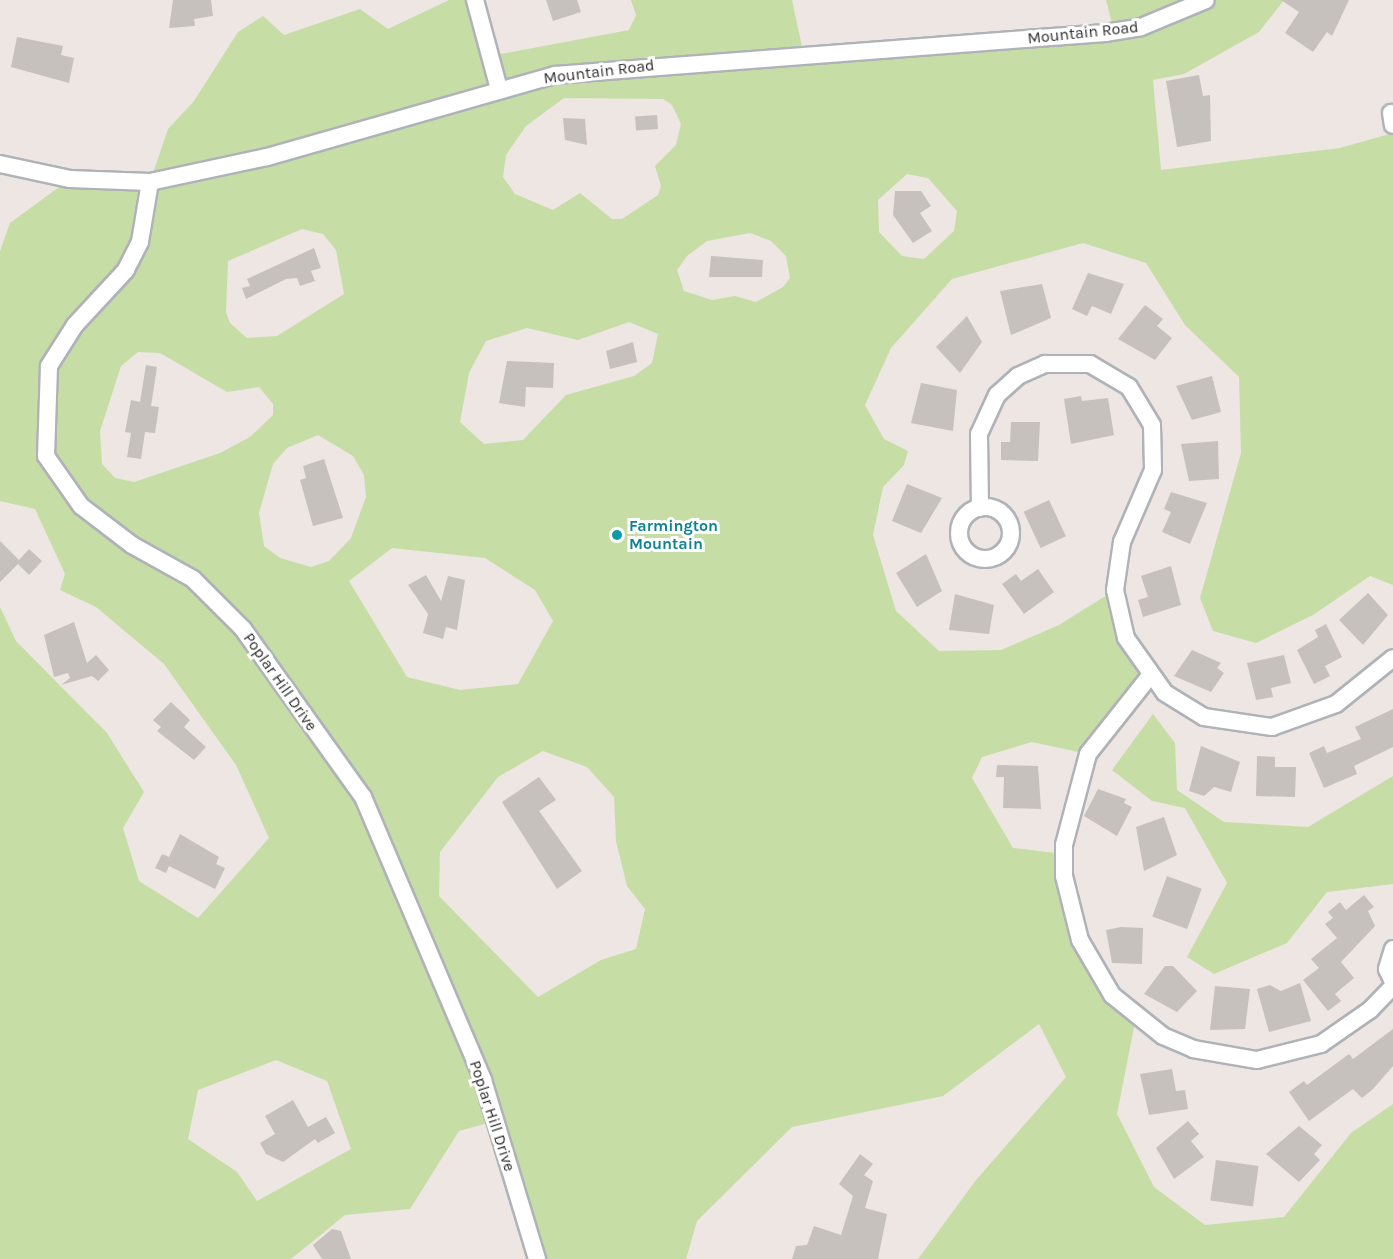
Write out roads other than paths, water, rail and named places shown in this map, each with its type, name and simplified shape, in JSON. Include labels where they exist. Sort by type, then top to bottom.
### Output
[{"type":"street","points":[[475,0],[499,89]]},
{"type":"street","name":"Mountain Road","points":[[0,164],[70,179],[150,182],[267,157],[499,89],[607,68],[1105,33],[1141,27],[1206,0]]},
{"type":"street","name":"Poplar Hill Drive","points":[[150,182],[140,242],[126,270],[75,325],[49,366],[46,456],[81,506],[132,545],[193,579],[243,629],[363,797],[483,1080],[537,1259]]},
{"type":"street","points":[[980,508],[979,434],[988,407],[1006,384],[1045,364],[1075,362],[1104,369],[1129,387],[1152,425],[1155,455],[1149,484],[1122,542],[1115,590],[1126,638],[1149,677],[1204,717],[1272,727],[1336,704],[1393,657]]},
{"type":"street","points":[[1149,677],[1088,754],[1064,845],[1064,876],[1080,940],[1112,995],[1136,1017],[1183,1045],[1257,1060],[1320,1044],[1370,1010],[1393,984],[1387,969],[1393,949]]},
{"type":"place","name":"Farmington Mountain","points":[[617,535]]}]
